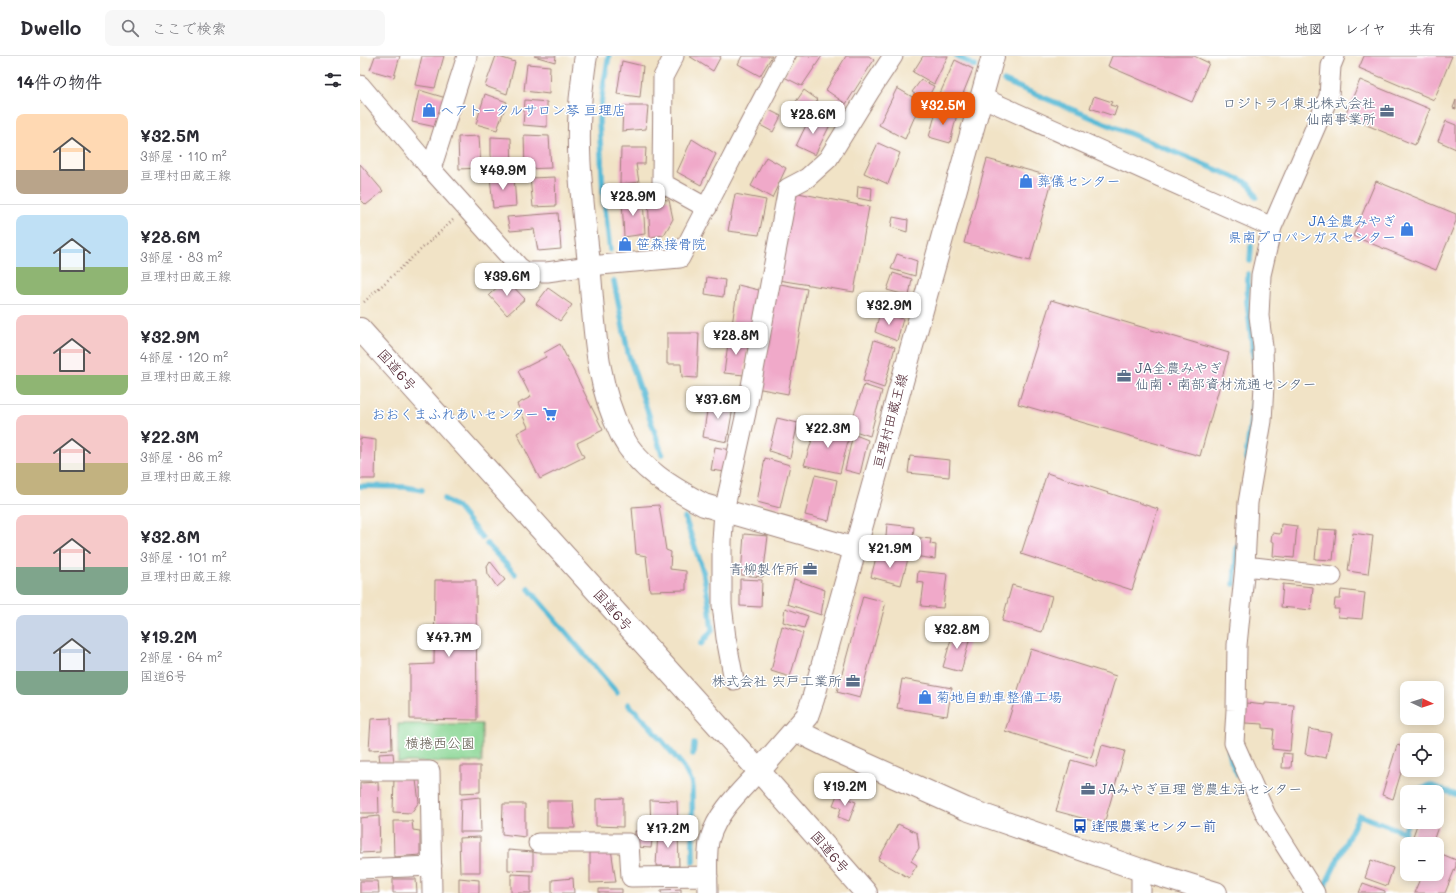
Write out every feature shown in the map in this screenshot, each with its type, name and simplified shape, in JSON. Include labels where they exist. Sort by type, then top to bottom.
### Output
[{"type":"main road","points":[[586,56],[578,113],[578,146],[579,172],[595,338],[600,376],[611,410],[623,436],[637,458],[653,473],[683,494],[704,505],[856,549]]},
{"type":"main road","name":"亘理村田蔵王線","points":[[759,771],[807,716],[813,699],[856,549],[903,371],[992,56]]},
{"type":"main road","name":"国道6号","points":[[360,329],[759,771],[866,893]]},
{"type":"main road","points":[[795,730],[837,751],[966,809],[1141,870],[1216,893]]},
{"type":"street","points":[[432,169],[467,56]]},
{"type":"street","points":[[674,56],[663,77],[662,183],[706,208]]},
{"type":"street","points":[[360,84],[432,169],[519,267],[526,272],[547,272],[589,266],[680,258],[785,56]]},
{"type":"street","points":[[734,680],[726,638],[722,605],[722,540],[724,511],[746,413],[788,188],[807,178],[828,159],[893,56]]},
{"type":"street","points":[[1315,893],[1266,815],[1234,743],[1237,693],[1237,645],[1245,566],[1248,503],[1262,421],[1264,385],[1263,347],[1259,316],[1262,275],[1272,227],[1329,96],[1331,66],[1335,56]]},
{"type":"street","points":[[981,97],[1272,227]]},
{"type":"street","points":[[1245,566],[1332,576]]},
{"type":"street","points":[[360,771],[430,771],[432,893]]},
{"type":"street","points":[[538,843],[629,843],[631,876],[708,885],[709,839],[725,810],[759,771]]},
{"type":"street","points":[[360,869],[432,866]]},
{"type":"street","points":[[1141,870],[1141,893]]},
{"type":"path","points":[[364,302],[467,208]]},
{"type":"green space","name":"横捲西公園","points":[[398,724],[482,724],[482,762],[398,762]]},
{"type":"building","points":[[375,56],[400,56],[394,77],[370,70]]},
{"type":"building","points":[[422,56],[444,56],[435,88],[415,85]]},
{"type":"building","points":[[496,56],[515,62],[507,94],[485,86]]},
{"type":"building","points":[[534,56],[556,56],[555,62]]},
{"type":"building","points":[[689,56],[721,56],[713,71]]},
{"type":"building","points":[[742,56],[772,56],[760,76],[738,64]]},
{"type":"building","points":[[797,56],[822,56],[802,86],[784,77]]},
{"type":"building","points":[[846,56],[869,56],[874,60],[846,104],[826,90]]},
{"type":"building","points":[[923,56],[948,56],[934,84],[913,72]]},
{"type":"building","points":[[1112,56],[1194,56],[1209,63],[1192,102],[1108,66]]},
{"type":"building","points":[[1364,56],[1452,56],[1434,100],[1359,68]]},
{"type":"building","points":[[955,60],[973,69],[958,106],[938,98]]},
{"type":"building","points":[[622,61],[643,66],[640,97],[617,94]]},
{"type":"building","points":[[527,64],[550,66],[549,94],[524,91]]},
{"type":"building","points":[[921,80],[934,86],[926,102],[912,92]]},
{"type":"building","points":[[1360,80],[1430,109],[1415,145],[1345,116]]},
{"type":"building","points":[[897,88],[921,102],[905,139],[879,125]]},
{"type":"building","points":[[419,90],[446,98],[436,127],[412,122]]},
{"type":"building","points":[[804,90],[818,100],[807,114],[793,106]]},
{"type":"building","points":[[485,94],[507,102],[497,130],[476,124]]},
{"type":"building","points":[[1094,96],[1112,102],[1110,105],[1117,107],[1114,116],[1090,108]]},
{"type":"building","points":[[525,100],[547,102],[547,127],[523,125]]},
{"type":"building","points":[[1456,100],[1456,109],[1453,108]]},
{"type":"building","points":[[623,106],[648,106],[646,129],[622,131]]},
{"type":"building","points":[[937,108],[957,114],[950,143],[929,137]]},
{"type":"building","points":[[767,109],[781,116],[773,132],[760,125]]},
{"type":"building","points":[[811,115],[830,125],[815,155],[796,146]]},
{"type":"building","points":[[1446,121],[1456,125],[1456,149],[1438,141]]},
{"type":"building","points":[[524,135],[549,136],[551,168],[525,169]]},
{"type":"building","points":[[479,136],[481,168],[459,169],[458,137]]},
{"type":"building","points":[[491,137],[511,138],[512,167],[491,167]]},
{"type":"building","points":[[692,139],[716,154],[701,185],[677,172]]},
{"type":"building","points":[[878,143],[900,153],[888,184],[864,173]]},
{"type":"building","points":[[621,148],[646,148],[645,164],[636,164],[639,182],[620,184]]},
{"type":"building","points":[[766,157],[786,168],[772,198],[751,186]]},
{"type":"building","points":[[987,159],[1053,177],[1030,261],[964,243]]},
{"type":"building","points":[[360,164],[383,191],[366,205],[360,199]]},
{"type":"building","points":[[490,176],[514,176],[516,206],[493,208]]},
{"type":"building","points":[[555,177],[556,206],[533,207],[530,178]]},
{"type":"building","points":[[1376,181],[1456,214],[1456,221],[1436,270],[1353,236]]},
{"type":"building","points":[[858,186],[872,188],[871,201],[857,198]]},
{"type":"building","points":[[793,192],[869,207],[854,292],[778,280]]},
{"type":"building","points":[[735,194],[766,200],[759,235],[728,231]]},
{"type":"building","points":[[643,198],[645,234],[624,237],[622,200]]},
{"type":"building","points":[[648,198],[669,200],[673,219],[664,235],[650,237]]},
{"type":"building","points":[[558,213],[561,249],[538,251],[534,229],[510,231],[507,217]]},
{"type":"building","points":[[893,217],[908,220],[907,232],[891,227]]},
{"type":"building","points":[[897,254],[917,261],[915,276],[891,269]]},
{"type":"building","points":[[893,273],[912,279],[909,296],[887,290]]},
{"type":"building","points":[[707,277],[725,280],[723,297],[705,294]]},
{"type":"building","points":[[506,279],[525,299],[507,315],[489,295]]},
{"type":"building","points":[[775,283],[807,289],[788,394],[756,388]]},
{"type":"building","points":[[738,285],[763,291],[755,330],[732,325]]},
{"type":"building","points":[[548,288],[572,305],[560,321],[536,304]]},
{"type":"building","points":[[887,294],[907,300],[904,315],[883,309]]},
{"type":"building","points":[[1051,300],[1229,353],[1200,456],[1018,404]]},
{"type":"building","points":[[880,312],[903,319],[897,341],[875,332]]},
{"type":"building","points":[[667,333],[699,333],[697,378],[682,377],[681,364],[667,364]]},
{"type":"building","points":[[729,336],[749,341],[744,375],[724,373]]},
{"type":"building","points":[[874,340],[895,347],[884,388],[863,381]]},
{"type":"building","points":[[560,344],[603,430],[577,443],[584,457],[540,479],[517,433],[528,427],[517,404],[531,397],[518,371],[546,357],[544,353]]},
{"type":"building","points":[[864,385],[882,391],[870,436],[849,429]]},
{"type":"building","points":[[709,398],[734,402],[727,442],[703,437]]},
{"type":"building","points":[[777,418],[798,423],[790,458],[769,451]]},
{"type":"building","points":[[817,424],[850,433],[840,473],[804,465]]},
{"type":"building","points":[[853,434],[868,440],[860,474],[845,470]]},
{"type":"building","points":[[360,438],[376,440],[375,479],[360,479]]},
{"type":"building","points":[[715,447],[731,450],[726,472],[711,470]]},
{"type":"building","points":[[910,456],[950,460],[949,477],[908,473]]},
{"type":"building","points":[[765,458],[790,465],[780,508],[757,502]]},
{"type":"building","points":[[1047,473],[1158,509],[1132,590],[1021,554]]},
{"type":"building","points":[[815,475],[837,480],[829,521],[805,515]]},
{"type":"building","points":[[659,505],[666,550],[671,552],[670,569],[686,571],[686,590],[650,591],[646,556],[636,554],[632,507]]},
{"type":"building","points":[[887,524],[914,527],[913,537],[931,539],[930,544],[936,545],[935,559],[906,555],[907,550],[885,548]]},
{"type":"building","points":[[1281,524],[1297,526],[1294,558],[1273,556],[1274,542],[1271,541],[1272,533],[1280,534]]},
{"type":"building","points":[[1318,529],[1336,530],[1333,560],[1315,559]]},
{"type":"building","points":[[1353,533],[1373,536],[1368,574],[1348,571]]},
{"type":"building","points":[[744,534],[768,536],[763,577],[741,575]]},
{"type":"building","points":[[877,554],[898,559],[899,557],[908,559],[901,585],[871,577]]},
{"type":"building","points":[[490,561],[505,580],[497,587],[488,574],[487,566]]},
{"type":"building","points":[[918,571],[947,574],[943,608],[921,606],[924,583],[917,582]]},
{"type":"building","points":[[740,579],[762,580],[761,607],[740,606]]},
{"type":"building","points":[[794,579],[825,590],[821,615],[787,604]]},
{"type":"building","points":[[435,580],[476,580],[477,720],[410,719],[410,665],[434,664]]},
{"type":"building","points":[[1283,584],[1313,587],[1311,610],[1281,607]]},
{"type":"building","points":[[1012,585],[1052,596],[1042,632],[1002,621]]},
{"type":"building","points":[[1341,590],[1365,593],[1362,619],[1338,617],[1339,609],[1334,609],[1335,599],[1340,599]]},
{"type":"building","points":[[863,596],[886,602],[860,698],[837,692]]},
{"type":"building","points":[[785,608],[808,616],[804,628],[783,622]]},
{"type":"building","points":[[782,626],[803,633],[790,677],[771,671]]},
{"type":"building","points":[[954,629],[971,633],[961,672],[943,667]]},
{"type":"building","points":[[1031,649],[1116,676],[1091,758],[1005,731]]},
{"type":"building","points":[[902,679],[952,688],[947,716],[897,708]]},
{"type":"building","points":[[1246,703],[1265,705],[1265,703],[1294,705],[1290,751],[1272,749],[1274,729],[1263,728],[1263,724],[1245,723]]},
{"type":"building","points":[[391,718],[392,749],[369,750],[371,719]]},
{"type":"building","points":[[1309,729],[1331,733],[1326,758],[1305,754]]},
{"type":"building","name":"JAみやぎ亘理 営農生活センター","points":[[1102,745],[1125,751],[1104,824],[1056,811],[1071,760],[1096,767]]},
{"type":"building","points":[[1397,745],[1400,746],[1400,776],[1393,799],[1382,795]]},
{"type":"building","points":[[393,753],[394,762],[380,762],[379,754]]},
{"type":"building","points":[[1283,753],[1292,754],[1291,768],[1282,768]]},
{"type":"building","points":[[461,766],[480,766],[480,792],[461,793]]},
{"type":"building","points":[[394,778],[416,780],[419,802],[411,813],[393,812]]},
{"type":"building","points":[[378,782],[379,813],[360,813],[360,783]]},
{"type":"building","points":[[837,795],[856,802],[849,821],[838,817],[841,808],[833,805]]},
{"type":"building","points":[[480,797],[481,832],[460,832],[461,799]]},
{"type":"building","points":[[623,798],[623,827],[596,826],[596,799]]},
{"type":"building","points":[[650,800],[677,801],[678,826],[651,828]]},
{"type":"building","points":[[547,801],[573,801],[575,828],[547,828]]},
{"type":"building","points":[[503,804],[525,804],[525,837],[502,834]]},
{"type":"building","points":[[379,816],[380,852],[360,853],[360,818]]},
{"type":"building","points":[[393,821],[412,821],[413,830],[420,831],[420,855],[394,857]]},
{"type":"building","points":[[898,824],[917,833],[919,848],[911,861],[917,865],[909,878],[878,860]]},
{"type":"building","points":[[1416,829],[1437,829],[1434,837],[1413,837]]},
{"type":"building","points":[[678,830],[679,866],[656,866],[658,832]]},
{"type":"building","points":[[635,831],[653,833],[651,848],[635,847]]},
{"type":"building","points":[[480,837],[480,872],[460,872],[459,838]]},
{"type":"building","points":[[590,848],[611,849],[616,882],[590,883]]},
{"type":"building","points":[[508,850],[533,852],[533,871],[508,870]]},
{"type":"building","points":[[1444,855],[1456,860],[1456,866],[1445,893],[1414,893],[1419,881],[1444,881]]},
{"type":"building","points":[[1371,860],[1393,868],[1387,886],[1365,878]]},
{"type":"building","points":[[511,874],[531,875],[531,893],[511,893]]},
{"type":"building","points":[[459,878],[479,880],[479,893],[459,893]]},
{"type":"building","points":[[573,878],[574,893],[552,893],[552,880]]},
{"type":"building","points":[[393,879],[416,879],[417,893],[393,893]]},
{"type":"building","points":[[360,881],[378,881],[379,893],[360,893]]},
{"type":"building","points":[[1363,883],[1385,891],[1385,893],[1359,893]]},
{"type":"building","points":[[599,889],[622,889],[622,893],[599,893]]},
{"type":"building","points":[[681,889],[681,893],[661,893],[661,890]]},
{"type":"waterway","points":[[609,56],[599,120],[603,192],[610,250]]},
{"type":"waterway","points":[[957,56],[975,66]]},
{"type":"waterway","points":[[1004,81],[1246,182],[1253,189],[1256,197]]},
{"type":"waterway","points":[[1250,261],[1251,246]]},
{"type":"waterway","points":[[1248,274],[1247,301],[1254,361]]},
{"type":"waterway","points":[[614,281],[628,353],[662,454]]},
{"type":"waterway","points":[[1246,459],[1255,386]]},
{"type":"waterway","points":[[360,486],[405,487],[422,490]]},
{"type":"waterway","points":[[444,499],[458,508],[482,538]]},
{"type":"waterway","points":[[685,518],[703,571],[709,602],[712,630],[701,644]]},
{"type":"waterway","points":[[487,544],[515,574]]},
{"type":"waterway","points":[[1234,584],[1237,547]]},
{"type":"waterway","points":[[529,589],[617,693]]},
{"type":"waterway","points":[[628,704],[649,725],[683,766],[692,783],[693,862]]},
{"type":"waterway","points":[[693,754],[694,744]]},
{"type":"waterway","points":[[1229,751],[1231,760],[1238,775]]},
{"type":"waterway","points":[[1444,790],[1456,795]]},
{"type":"waterway","points":[[1324,888],[1359,815],[1404,832],[1405,829]]},
{"type":"place","name":"ヘアトータルサロン琴 亘理店","points":[[429,110]]},
{"type":"place","name":"ロジトライ東北株式会社 仙南事業所","points":[[1387,111]]},
{"type":"place","name":"葬儀センター","points":[[1026,181]]},
{"type":"place","name":"JA全農みやぎ 県南プロパンガスセンター","points":[[1407,229]]},
{"type":"place","name":"笹森接骨院","points":[[625,244]]},
{"type":"place","name":"JA全農みやぎ 仙南・南部資材流通センター","points":[[1124,376]]},
{"type":"place","name":"おおくまふれあいセンター","points":[[550,414]]},
{"type":"place","name":"青柳製作所","points":[[810,569]]},
{"type":"place","name":"株式会社 宍戸工業所","points":[[853,681]]},
{"type":"place","name":"菊地自動車整備工場","points":[[925,697]]},
{"type":"place","name":"JAみやぎ亘理 営農生活センター","points":[[1088,789]]},
{"type":"place","name":"逢隈農業センター前","points":[[1080,826]]}]
